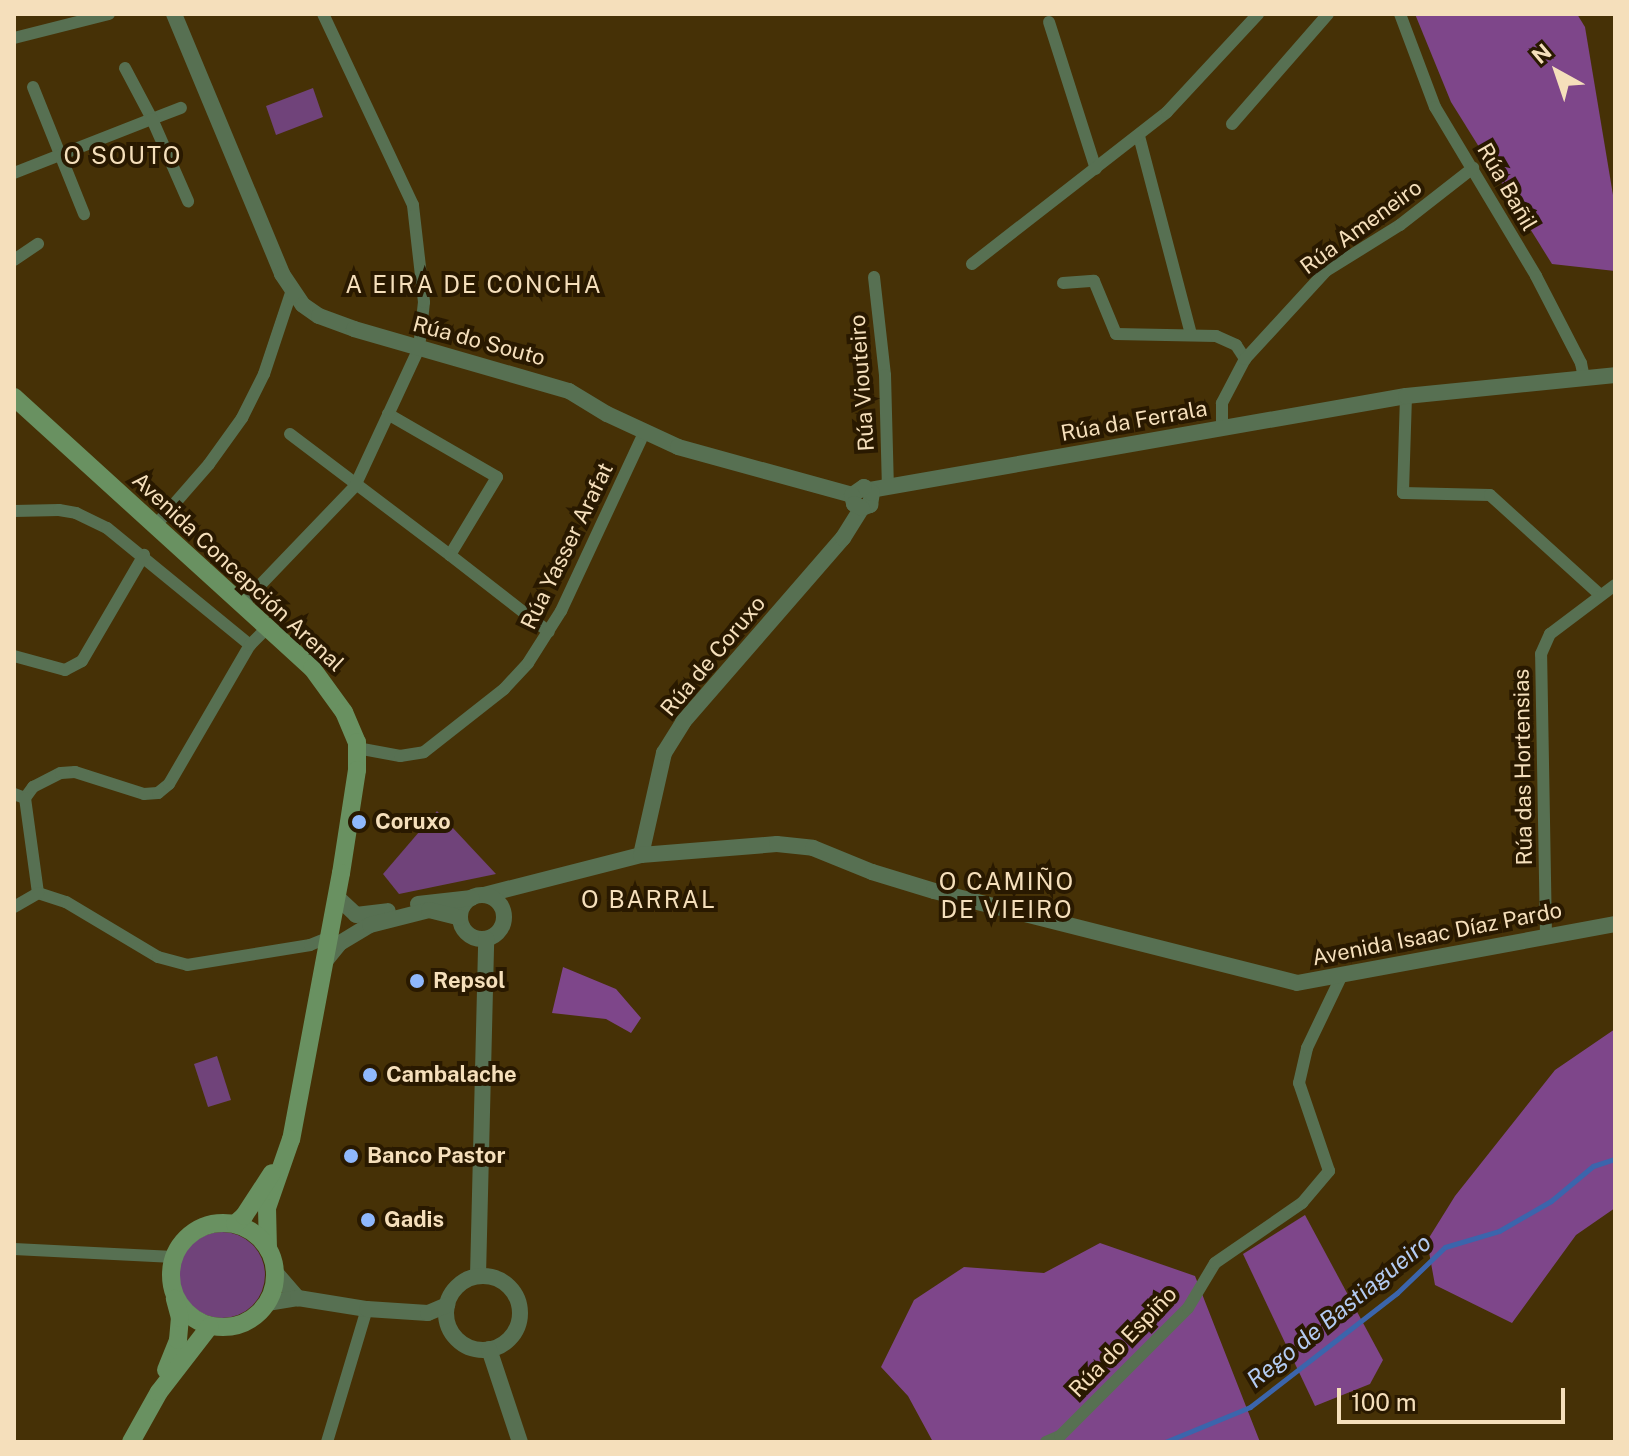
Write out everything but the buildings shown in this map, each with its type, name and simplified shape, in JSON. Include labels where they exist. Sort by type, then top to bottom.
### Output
[{"type":"main road","name":"Avenida Concepción Arenal","points":[[14,397],[268,627],[330,689],[352,728],[357,748],[337,897],[291,1139]]},
{"type":"main road","points":[[235,1224],[244,1216],[291,1139]]},
{"type":"main road","points":[[175,1296],[189,1315],[210,1326],[242,1324],[267,1303],[275,1272],[268,1248],[267,1208],[291,1139]]},
{"type":"main road","points":[[159,1392],[178,1340],[180,1318],[171,1276],[174,1257],[184,1241],[202,1227],[235,1224],[248,1229],[268,1248]]},
{"type":"main road","points":[[131,1442],[159,1392],[210,1326]]},
{"type":"street","points":[[14,38],[109,14]]},
{"type":"street","name":"Rúa do Souto","points":[[174,14],[282,274],[303,305],[319,316],[569,391],[644,433],[678,447],[857,501]]},
{"type":"street","points":[[242,604],[355,486],[419,348],[424,302],[413,205],[323,14]]},
{"type":"street","points":[[972,264],[1167,112],[1258,14]]},
{"type":"street","points":[[1232,124],[1328,14]]},
{"type":"street","name":"Rúa Bañil","points":[[1400,14],[1435,107],[1536,276],[1581,363],[1584,378]]},
{"type":"street","points":[[1049,22],[1096,169]]},
{"type":"street","points":[[125,68],[152,119],[188,201]]},
{"type":"street","points":[[33,87],[84,214]]},
{"type":"street","points":[[14,173],[181,108]]},
{"type":"street","points":[[1139,136],[1191,334]]},
{"type":"street","name":"Rúa Ameneiro","points":[[1222,428],[1222,403],[1245,359],[1326,271],[1400,225],[1473,168]]},
{"type":"street","points":[[14,260],[38,244]]},
{"type":"street","name":"Rúa Viouteiro","points":[[874,277],[885,375],[888,487]]},
{"type":"street","points":[[1063,283],[1094,281],[1116,334],[1216,336],[1236,345],[1245,359]]},
{"type":"street","points":[[155,526],[209,464],[242,418],[264,374],[292,290]]},
{"type":"street","name":"Rúa da Ferrala","points":[[870,490],[1406,396],[1615,375]]},
{"type":"street","points":[[1406,396],[1403,493],[1490,495],[1599,594]]},
{"type":"street","points":[[388,414],[497,477],[450,555]]},
{"type":"street","name":"Rúa Yasser Arafat","points":[[357,748],[400,756],[435,747],[504,689],[549,632],[644,433]]},
{"type":"street","points":[[290,434],[549,632]]},
{"type":"street","name":"Rúa de Coruxo","points":[[641,855],[664,753],[683,722],[843,538],[857,501],[872,502],[870,490]]},
{"type":"street","points":[[14,511],[76,513],[107,528],[144,555],[250,645]]},
{"type":"street","points":[[14,656],[65,670],[82,661],[144,555]]},
{"type":"street","name":"Rúa das Hortensias","points":[[1546,935],[1541,654],[1550,634],[1599,594],[1615,585]]},
{"type":"street","points":[[38,893],[20,796],[61,773],[75,772],[144,794],[158,793],[169,784],[250,645],[268,627]]},
{"type":"street","name":"Avenida Isaac Díaz Pardo","points":[[478,896],[641,855],[777,844],[813,848],[872,872],[934,891],[1297,983],[1615,924]]},
{"type":"street","points":[[326,960],[340,943],[370,925],[429,910],[460,918],[471,936],[486,939],[499,932],[503,909],[522,885]]},
{"type":"street","points":[[14,907],[38,893],[66,902],[158,957],[187,965],[310,945],[330,937]]},
{"type":"street","points":[[460,918],[465,903],[478,896]]},
{"type":"street","points":[[337,897],[356,915],[478,896],[495,899],[503,909]]},
{"type":"street","points":[[478,1276],[486,939]]},
{"type":"street","name":"Rúa do Espiño","points":[[1046,1442],[1060,1436],[1188,1308],[1215,1263],[1302,1203],[1329,1171],[1299,1083],[1307,1048],[1341,977]]},
{"type":"street","points":[[14,1249],[174,1257]]},
{"type":"street","points":[[275,1272],[298,1298]]},
{"type":"street","points":[[428,1313],[448,1325],[464,1345],[489,1349],[509,1339],[520,1319],[520,1307],[516,1296],[501,1280],[478,1276],[458,1286],[447,1305],[448,1325]]},
{"type":"street","points":[[267,1303],[298,1298],[367,1309],[428,1313],[447,1305]]},
{"type":"street","points":[[327,1442],[367,1309]]},
{"type":"street","points":[[489,1349],[520,1442]]},
{"type":"shaded area","points":[[1415,14],[1577,14],[1585,27],[1615,207],[1615,271],[1552,264],[1451,102]]},
{"type":"shaded area","points":[[313,88],[323,117],[276,135],[266,106]]},
{"type":"shaded area","points":[[437,811],[496,874],[399,894],[383,874]]},
{"type":"shaded area","points":[[563,967],[616,989],[641,1018],[631,1033],[606,1019],[552,1013]]},
{"type":"shaded area","points":[[1615,1029],[1615,1208],[1576,1235],[1512,1323],[1435,1285],[1427,1241],[1455,1196],[1555,1070]]},
{"type":"shaded area","points":[[217,1056],[231,1100],[208,1107],[194,1064]]},
{"type":"shaded area","points":[[1305,1215],[1383,1360],[1370,1384],[1315,1406],[1243,1254]]},
{"type":"shaded area","points":[[222,1232],[246,1239],[258,1251],[265,1275],[258,1299],[246,1311],[222,1318],[198,1311],[186,1299],[179,1275],[186,1251],[198,1239]]},
{"type":"shaded area","points":[[1100,1243],[1195,1276],[1260,1442],[933,1442],[908,1396],[881,1367],[914,1300],[964,1267],[1044,1273]]},
{"type":"waterway","name":"Rego de Bastiagueiro","points":[[1165,1442],[1250,1407],[1397,1293],[1445,1247],[1499,1231],[1551,1201],[1593,1166],[1615,1159]]},
{"type":"place","name":"Coruxo","points":[[359,822]]},
{"type":"place","name":"Repsol","points":[[417,981]]},
{"type":"place","name":"Cambalache","points":[[370,1075]]},
{"type":"place","name":"Banco Pastor","points":[[351,1156]]},
{"type":"place","name":"Gadis","points":[[368,1220]]},
{"type":"district","name":"O SOUTO","points":[[123,156]]},
{"type":"district","name":"A EIRA DE CONCHA","points":[[474,285]]},
{"type":"district","name":"O CAMIÑO DE VIEIRO","points":[[1007,896]]},
{"type":"district","name":"O BARRAL","points":[[649,900]]}]
